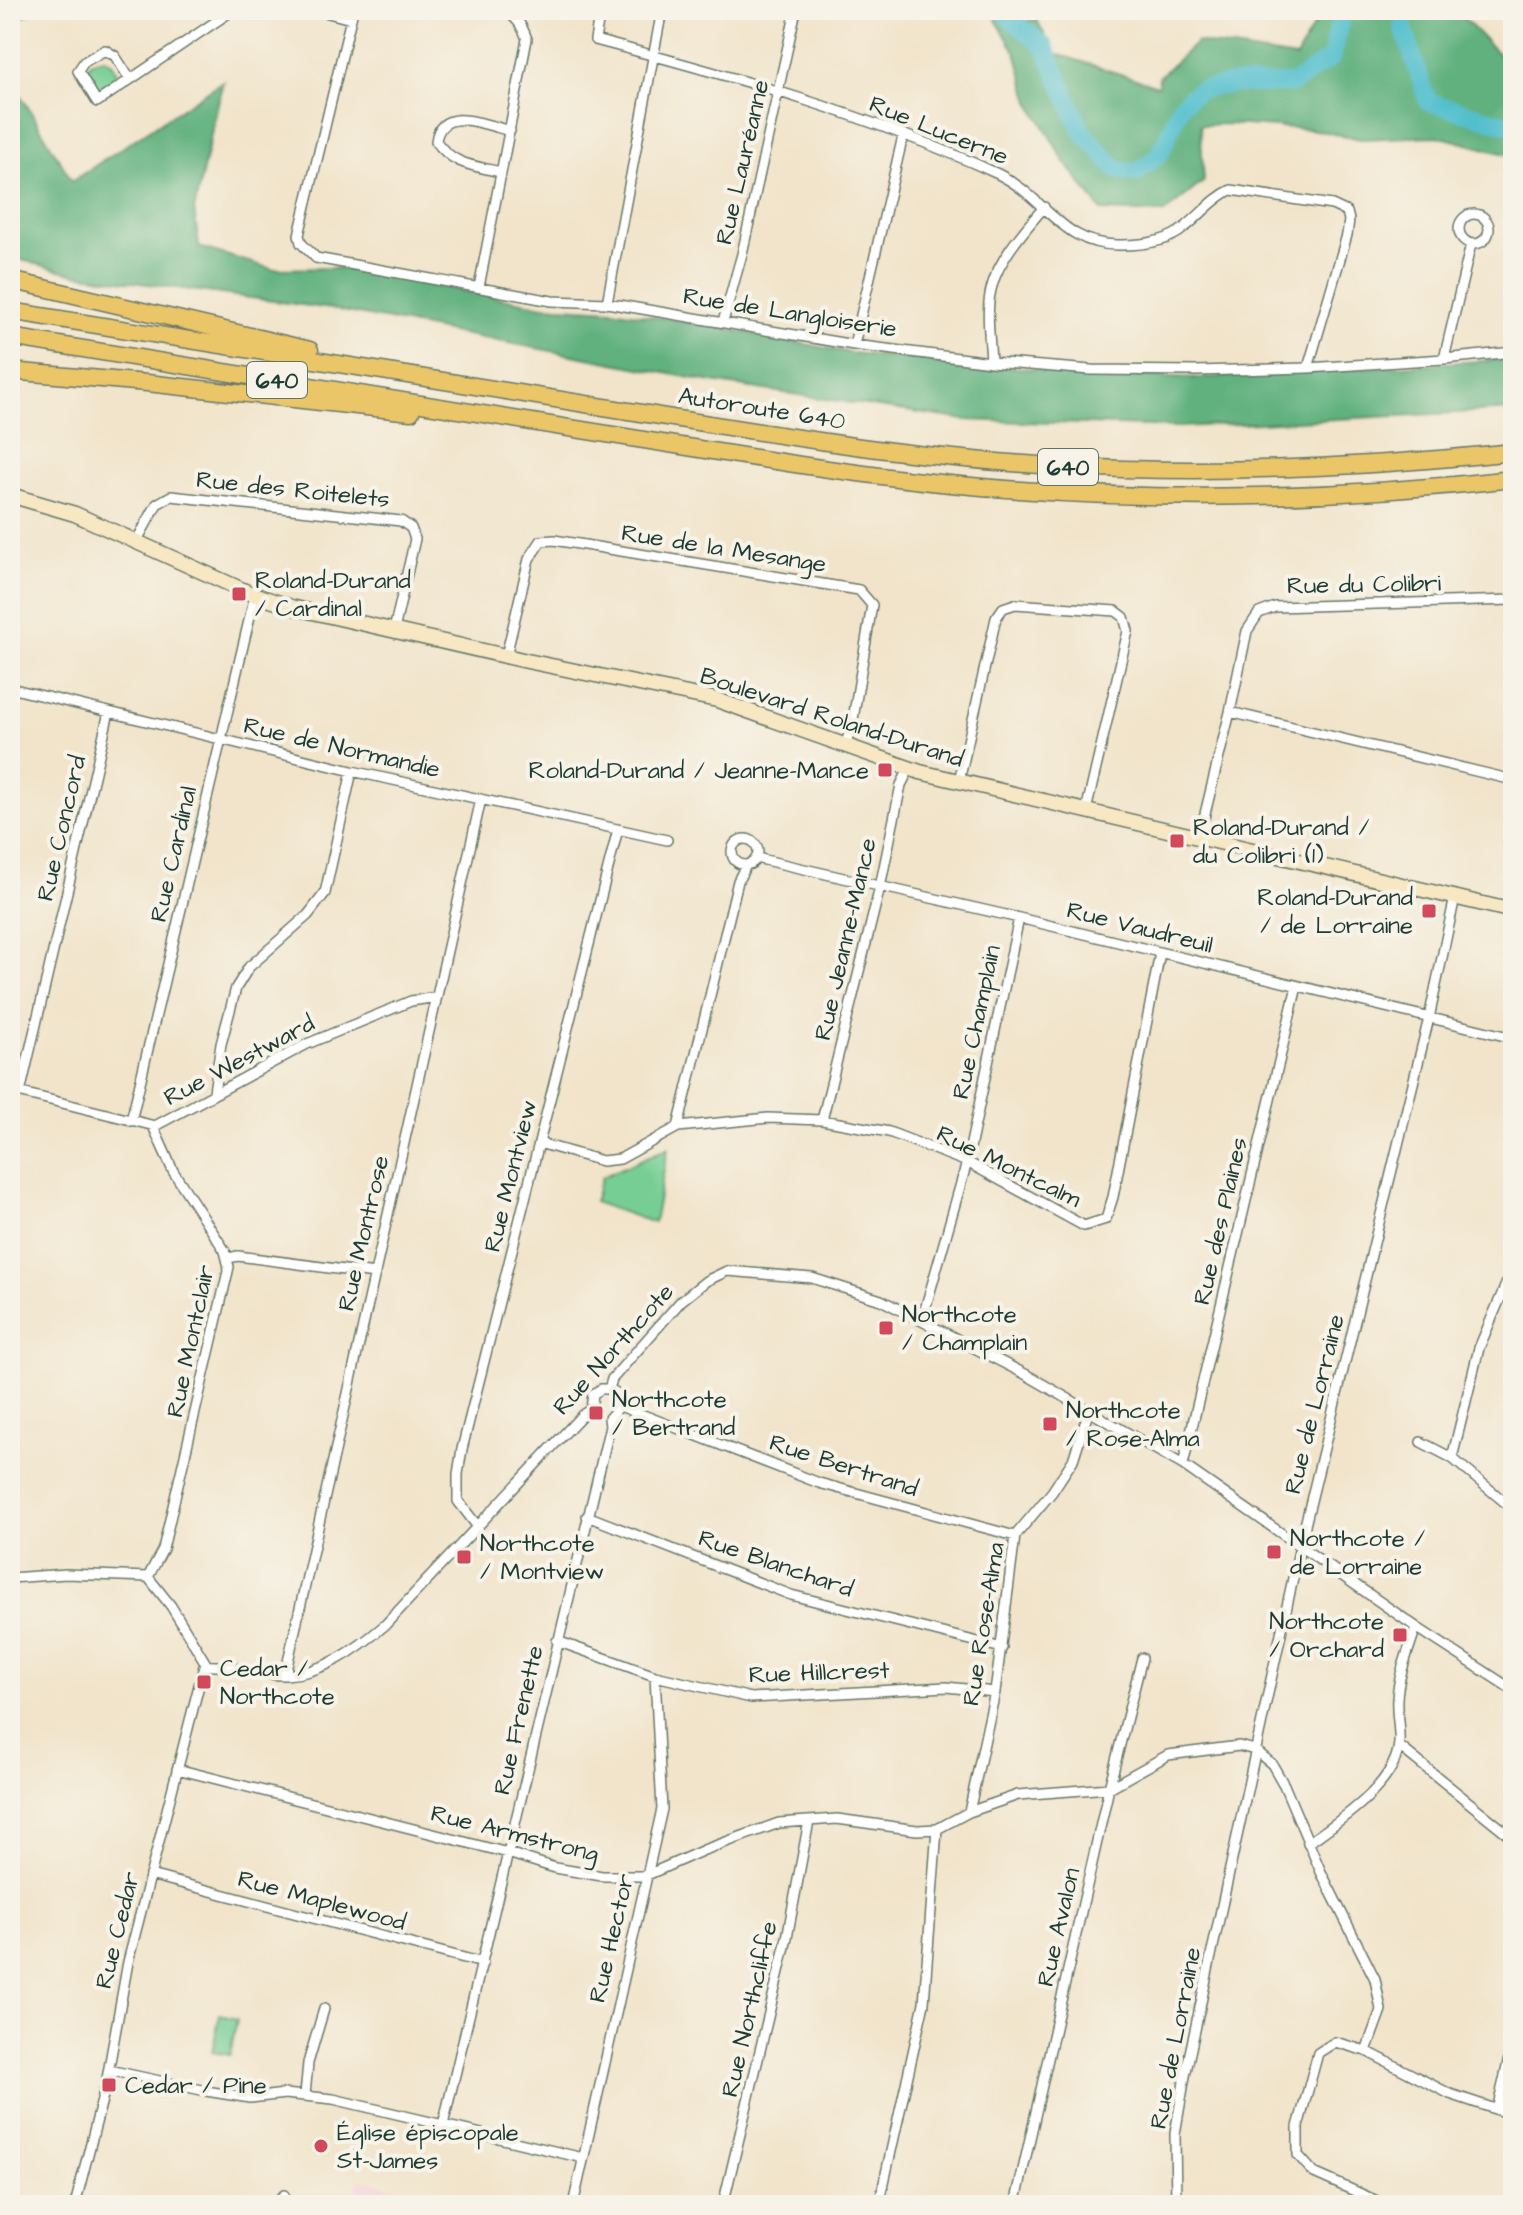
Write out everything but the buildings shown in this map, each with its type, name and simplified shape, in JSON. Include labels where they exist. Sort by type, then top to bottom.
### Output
[{"type":"highway","points":[[10,280],[432,379]]},
{"type":"highway","name":"Autoroute 640","points":[[10,311],[869,448],[1056,466],[1165,471],[1301,469],[1513,452]]},
{"type":"highway","name":"Autoroute 640","points":[[10,337],[544,424],[865,474],[951,484],[1080,493],[1298,495],[1513,479]]},
{"type":"highway","points":[[10,371],[544,424]]},
{"type":"street","points":[[130,79],[115,56],[108,51],[97,53],[79,68],[79,74],[97,102],[233,10]]},
{"type":"street","name":"Rue de Langloiserie","points":[[317,10],[352,14],[299,235],[301,243],[316,258],[329,262],[552,301],[607,303],[854,345],[991,362],[1196,371],[1308,368],[1513,352]]},
{"type":"street","points":[[479,287],[527,39],[522,24],[501,10]]},
{"type":"street","name":"Rue Lucerne","points":[[600,10],[595,40],[780,91],[903,136],[1010,180],[1022,187],[1073,235],[1099,244],[1120,246],[1146,243],[1174,235],[1231,190],[1332,205],[1347,212],[1347,235],[1308,368]]},
{"type":"street","points":[[607,303],[662,10]]},
{"type":"street","name":"Rue Lauréanne","points":[[723,322],[780,91],[796,10]]},
{"type":"street","points":[[501,172],[446,156],[436,141],[437,130],[443,123],[457,118],[510,131]]},
{"type":"street","points":[[854,345],[903,136]]},
{"type":"street","points":[[991,362],[989,307],[992,285],[1021,235],[1044,207]]},
{"type":"street","points":[[1444,359],[1471,244]]},
{"type":"street","points":[[10,495],[10,501]]},
{"type":"street","name":"Boulevard Roland-Durand","points":[[10,495],[67,511],[255,595],[291,607],[717,700],[909,769],[1513,911]]},
{"type":"street","name":"Rue des Roitelets","points":[[136,542],[157,504],[171,496],[401,521],[411,528],[415,539],[394,630]]},
{"type":"street","name":"Rue de la Mesange","points":[[506,656],[529,559],[541,541],[554,540],[859,590],[872,605],[852,725],[845,746]]},
{"type":"street","name":"Rue Cardinal","points":[[131,1121],[255,595]]},
{"type":"street","name":"Rue du Colibri","points":[[1199,838],[1247,631],[1259,613],[1275,607],[1513,600]]},
{"type":"street","points":[[959,781],[996,618],[1003,608],[1015,604],[1116,611],[1124,617],[1128,631],[1086,811]]},
{"type":"street","name":"Rue de Normandie","points":[[10,688],[352,771],[667,840]]},
{"type":"street","name":"Rue Concord","points":[[15,1092],[109,712]]},
{"type":"street","points":[[1230,712],[1513,780]]},
{"type":"street","name":"Rue Jeanne-Mance","points":[[822,1120],[880,887],[901,785],[909,769]]},
{"type":"street","points":[[214,1092],[221,1044],[236,988],[249,967],[308,915],[325,893],[352,771]]},
{"type":"street","name":"Rue Montrose","points":[[285,1675],[481,799]]},
{"type":"street","name":"Rue Montview","points":[[478,1527],[458,1501],[462,1449],[618,829]]},
{"type":"street","points":[[678,1127],[738,881],[746,865],[758,853],[754,843],[744,839],[736,843],[733,857],[746,865]]},
{"type":"street","name":"Rue Vaudreuil","points":[[756,858],[1019,918],[1513,1038]]},
{"type":"street","name":"Rue de Lorraine","points":[[1176,2205],[1175,2134],[1185,2076],[1300,1546],[1429,1018],[1455,897]]},
{"type":"street","name":"Rue Champlain","points":[[922,1320],[967,1162],[1019,918]]},
{"type":"street","name":"Rue Montcalm","points":[[539,1143],[602,1161],[620,1159],[678,1127],[768,1118],[822,1120],[889,1132],[967,1162],[1084,1226],[1106,1219],[1113,1197],[1160,953]]},
{"type":"street","name":"Rue des Plaines","points":[[1183,1465],[1297,986]]},
{"type":"street","name":"Rue Westward","points":[[15,1092],[153,1126],[307,1044],[411,1001],[437,997]]},
{"type":"street","name":"Rue Montclair","points":[[148,1577],[163,1549],[229,1272],[228,1258],[173,1171],[153,1126]]},
{"type":"street","points":[[228,1258],[238,1256],[375,1274]]},
{"type":"street","points":[[1452,1458],[1479,1348],[1513,1268]]},
{"type":"street","name":"Rue Northcote","points":[[205,1666],[285,1675],[311,1670],[352,1652],[385,1625],[591,1409],[593,1394],[609,1389],[612,1379],[681,1301],[706,1281],[727,1271],[812,1278],[881,1300],[1025,1374],[1183,1465],[1416,1627],[1513,1690]]},
{"type":"street","points":[[591,1409],[599,1417],[609,1418],[620,1406],[615,1392],[609,1389]]},
{"type":"street","name":"Rue Bertrand","points":[[620,1406],[819,1483],[1015,1536]]},
{"type":"street","name":"Rue Rose-Alma","points":[[969,1812],[995,1692],[1015,1536],[1052,1492],[1073,1460],[1088,1413]]},
{"type":"street","name":"Rue Frenette","points":[[443,2125],[610,1426],[609,1418]]},
{"type":"street","points":[[1421,1442],[1452,1458],[1513,1509]]},
{"type":"street","name":"Rue Blanchard","points":[[587,1516],[791,1595],[1002,1648]]},
{"type":"street","points":[[10,1578],[66,1574],[148,1577],[201,1654],[205,1666]]},
{"type":"street","points":[[1308,1843],[1365,1801],[1391,1766],[1399,1746],[1397,1699],[1402,1670],[1416,1627]]},
{"type":"street","name":"Rue Hillcrest","points":[[557,1641],[655,1676],[751,1698],[946,1687],[995,1692]]},
{"type":"street","name":"Rue Avalon","points":[[1015,2205],[1109,1788],[1142,1658]]},
{"type":"street","name":"Rue Cedar","points":[[75,2205],[109,2070],[124,1981],[205,1666]]},
{"type":"street","name":"Rue Hector","points":[[573,2205],[662,1809],[655,1676]]},
{"type":"street","points":[[879,2205],[924,2003],[937,1829],[969,1812],[1018,1795],[1109,1788],[1168,1755],[1227,1746],[1255,1750],[1272,1764],[1284,1785],[1308,1843],[1375,1979],[1381,2010],[1366,2051]]},
{"type":"street","points":[[1399,1746],[1513,1838]]},
{"type":"street","name":"Rue Armstrong","points":[[177,1769],[508,1853],[555,1868],[602,1876],[645,1876],[704,1850],[779,1823],[837,1819],[917,1830],[937,1829]]},
{"type":"street","name":"Rue Northcliffe","points":[[723,2205],[787,1938],[809,1821]]},
{"type":"street","name":"Rue Maplewood","points":[[150,1875],[483,1963]]},
{"type":"street","points":[[305,2095],[308,2063],[324,2009]]},
{"type":"street","points":[[1497,2110],[1513,2041]]},
{"type":"street","points":[[1386,2205],[1314,2173],[1298,2155],[1298,2127],[1318,2053],[1335,2042],[1366,2051],[1450,2094],[1513,2115]]},
{"type":"street","points":[[109,2070],[250,2098],[305,2095],[388,2111],[583,2158]]},
{"type":"street","points":[[272,2205],[284,2195]]},
{"type":"shaded area","points":[[359,2179],[465,2205],[352,2205]]},
{"type":"green space","points":[[10,10],[36,10],[15,20],[10,77]]},
{"type":"green space","points":[[1318,10],[1456,10],[1513,69],[1513,156],[1437,136],[1361,139],[1310,129],[1200,125],[1204,181],[1164,213],[1102,211],[1064,161],[1030,102],[1016,53],[996,20],[1037,20],[1054,53],[1158,86],[1159,77],[1197,42],[1296,58],[1317,19]]},
{"type":"green space","points":[[104,58],[112,63],[120,79],[99,91],[89,81],[86,69],[93,61]]},
{"type":"green space","points":[[10,77],[72,181],[223,81],[194,210],[199,247],[272,269],[342,268],[544,306],[612,310],[851,353],[1096,374],[1200,378],[1513,359],[1513,410],[1179,427],[965,420],[712,382],[332,309],[75,274],[10,257]]},
{"type":"green space","points":[[668,1148],[654,1223],[594,1202],[602,1177]]},
{"type":"green space","points":[[220,2015],[237,2019],[230,2055],[212,2052]]},
{"type":"waterway","points":[[1001,10],[1045,47],[1082,131],[1117,170],[1136,173],[1160,154],[1181,105],[1199,90],[1232,84],[1292,84],[1331,58],[1343,10]]},
{"type":"waterway","points":[[1403,10],[1403,27],[1428,102],[1513,126]]},
{"type":"place","name":"Roland-Durand / Cardinal","points":[[239,594]]},
{"type":"place","name":"Roland-Durand / Jeanne-Mance","points":[[885,770]]},
{"type":"place","name":"Roland-Durand / du Colibri (1)","points":[[1177,841]]},
{"type":"place","name":"Roland-Durand / de Lorraine","points":[[1429,911]]},
{"type":"place","name":"Northcote / Champlain","points":[[886,1328]]},
{"type":"place","name":"Northcote / Bertrand","points":[[596,1413]]},
{"type":"place","name":"Northcote / Rose-Alma","points":[[1050,1424]]},
{"type":"place","name":"Northcote / de Lorraine","points":[[1274,1552]]},
{"type":"place","name":"Northcote / Montview","points":[[464,1557]]},
{"type":"place","name":"Northcote / Orchard","points":[[1400,1635]]},
{"type":"place","name":"Cedar / Northcote","points":[[204,1682]]},
{"type":"place","name":"Cedar / Pine","points":[[109,2085]]},
{"type":"place","name":"Église épiscopale St-James","points":[[321,2146]]}]
